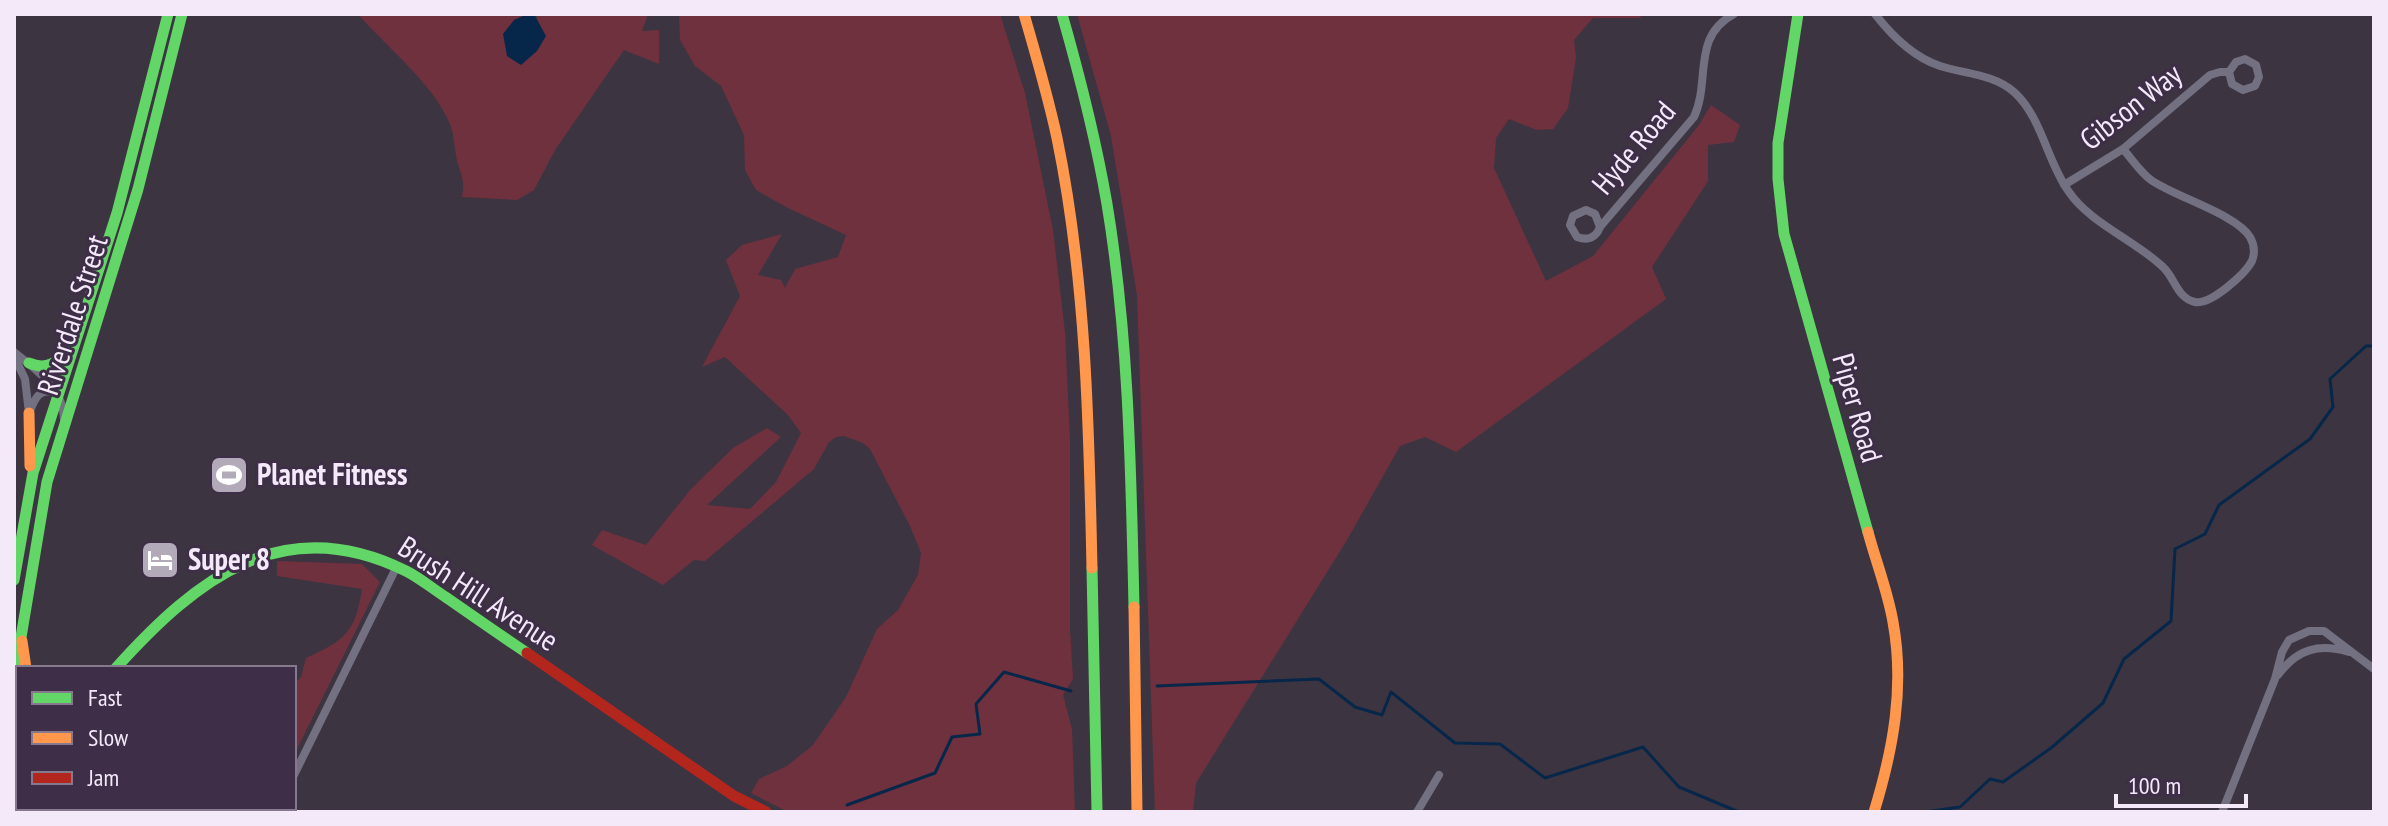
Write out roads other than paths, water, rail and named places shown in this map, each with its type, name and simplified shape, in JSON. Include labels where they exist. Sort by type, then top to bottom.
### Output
[{"type":"main road","name":"Riverdale Street","points":[[14,580],[31,482],[117,213],[168,14]]},
{"type":"main road","name":"Riverdale Street","points":[[16,666],[38,519],[64,424],[138,189],[182,14]]},
{"type":"main road","points":[[1024,14],[1060,151],[1082,307],[1097,812]]},
{"type":"main road","points":[[1062,14],[1087,100],[1101,163],[1121,304],[1129,449],[1137,812]]},
{"type":"main road","name":"Piper Road","points":[[1798,14],[1778,143],[1782,221],[1805,315],[1893,620],[1899,655],[1900,688],[1895,737],[1874,812]]},
{"type":"main road","points":[[29,363],[41,368],[55,364],[78,331]]},
{"type":"main road","points":[[29,413],[31,482]]},
{"type":"main road","name":"Brush Hill Avenue","points":[[118,666],[151,630],[195,592],[224,571],[254,557],[291,548],[326,547],[364,553],[397,566],[726,791],[766,812]]},
{"type":"main road","points":[[21,635],[26,666]]},
{"type":"street","name":"Hyde Road","points":[[1600,227],[1694,117],[1703,96],[1703,56],[1707,45],[1717,26],[1734,14]]},
{"type":"street","points":[[1875,14],[1902,43],[1925,59],[1996,81],[2014,92],[2028,111],[2064,185],[2082,207],[2165,268],[2185,297],[2197,302],[2213,297],[2244,271],[2252,260],[2253,248],[2249,236],[2232,222],[2150,179],[2123,149]]},
{"type":"street","name":"Gibson Way","points":[[2064,185],[2123,149],[2207,77],[2229,72]]},
{"type":"street","points":[[14,354],[29,363],[57,393],[63,402],[64,424]]},
{"type":"street","points":[[14,354],[25,379],[29,413]]},
{"type":"street","points":[[29,413],[41,393],[47,390],[57,393]]},
{"type":"street","points":[[296,771],[397,566]]},
{"type":"street","points":[[2222,812],[2286,644],[2309,631],[2328,633],[2374,669]]},
{"type":"street","points":[[2275,679],[2290,660],[2304,650],[2328,647],[2354,654]]},
{"type":"street","points":[[1417,812],[1439,775]]},
{"type":"water","points":[[534,14],[546,36],[537,51],[521,65],[507,56],[503,34],[514,20]]},
{"type":"waterway","points":[[1925,812],[1960,807],[1990,779],[2003,782],[2051,748],[2103,703],[2124,659],[2171,621],[2175,549],[2205,534],[2219,505],[2310,439],[2333,407],[2330,379],[2366,346],[2374,346]]},
{"type":"waterway","points":[[847,805],[935,773],[952,737],[980,734],[976,704],[1004,672],[1071,691]]},
{"type":"waterway","points":[[1157,686],[1319,679],[1355,707],[1382,715],[1391,692],[1455,743],[1500,744],[1545,778],[1643,747],[1679,787],[1739,812]]},
{"type":"place","name":"Planet Fitness","points":[[229,475]]},
{"type":"place","name":"Super 8","points":[[160,560]]}]
